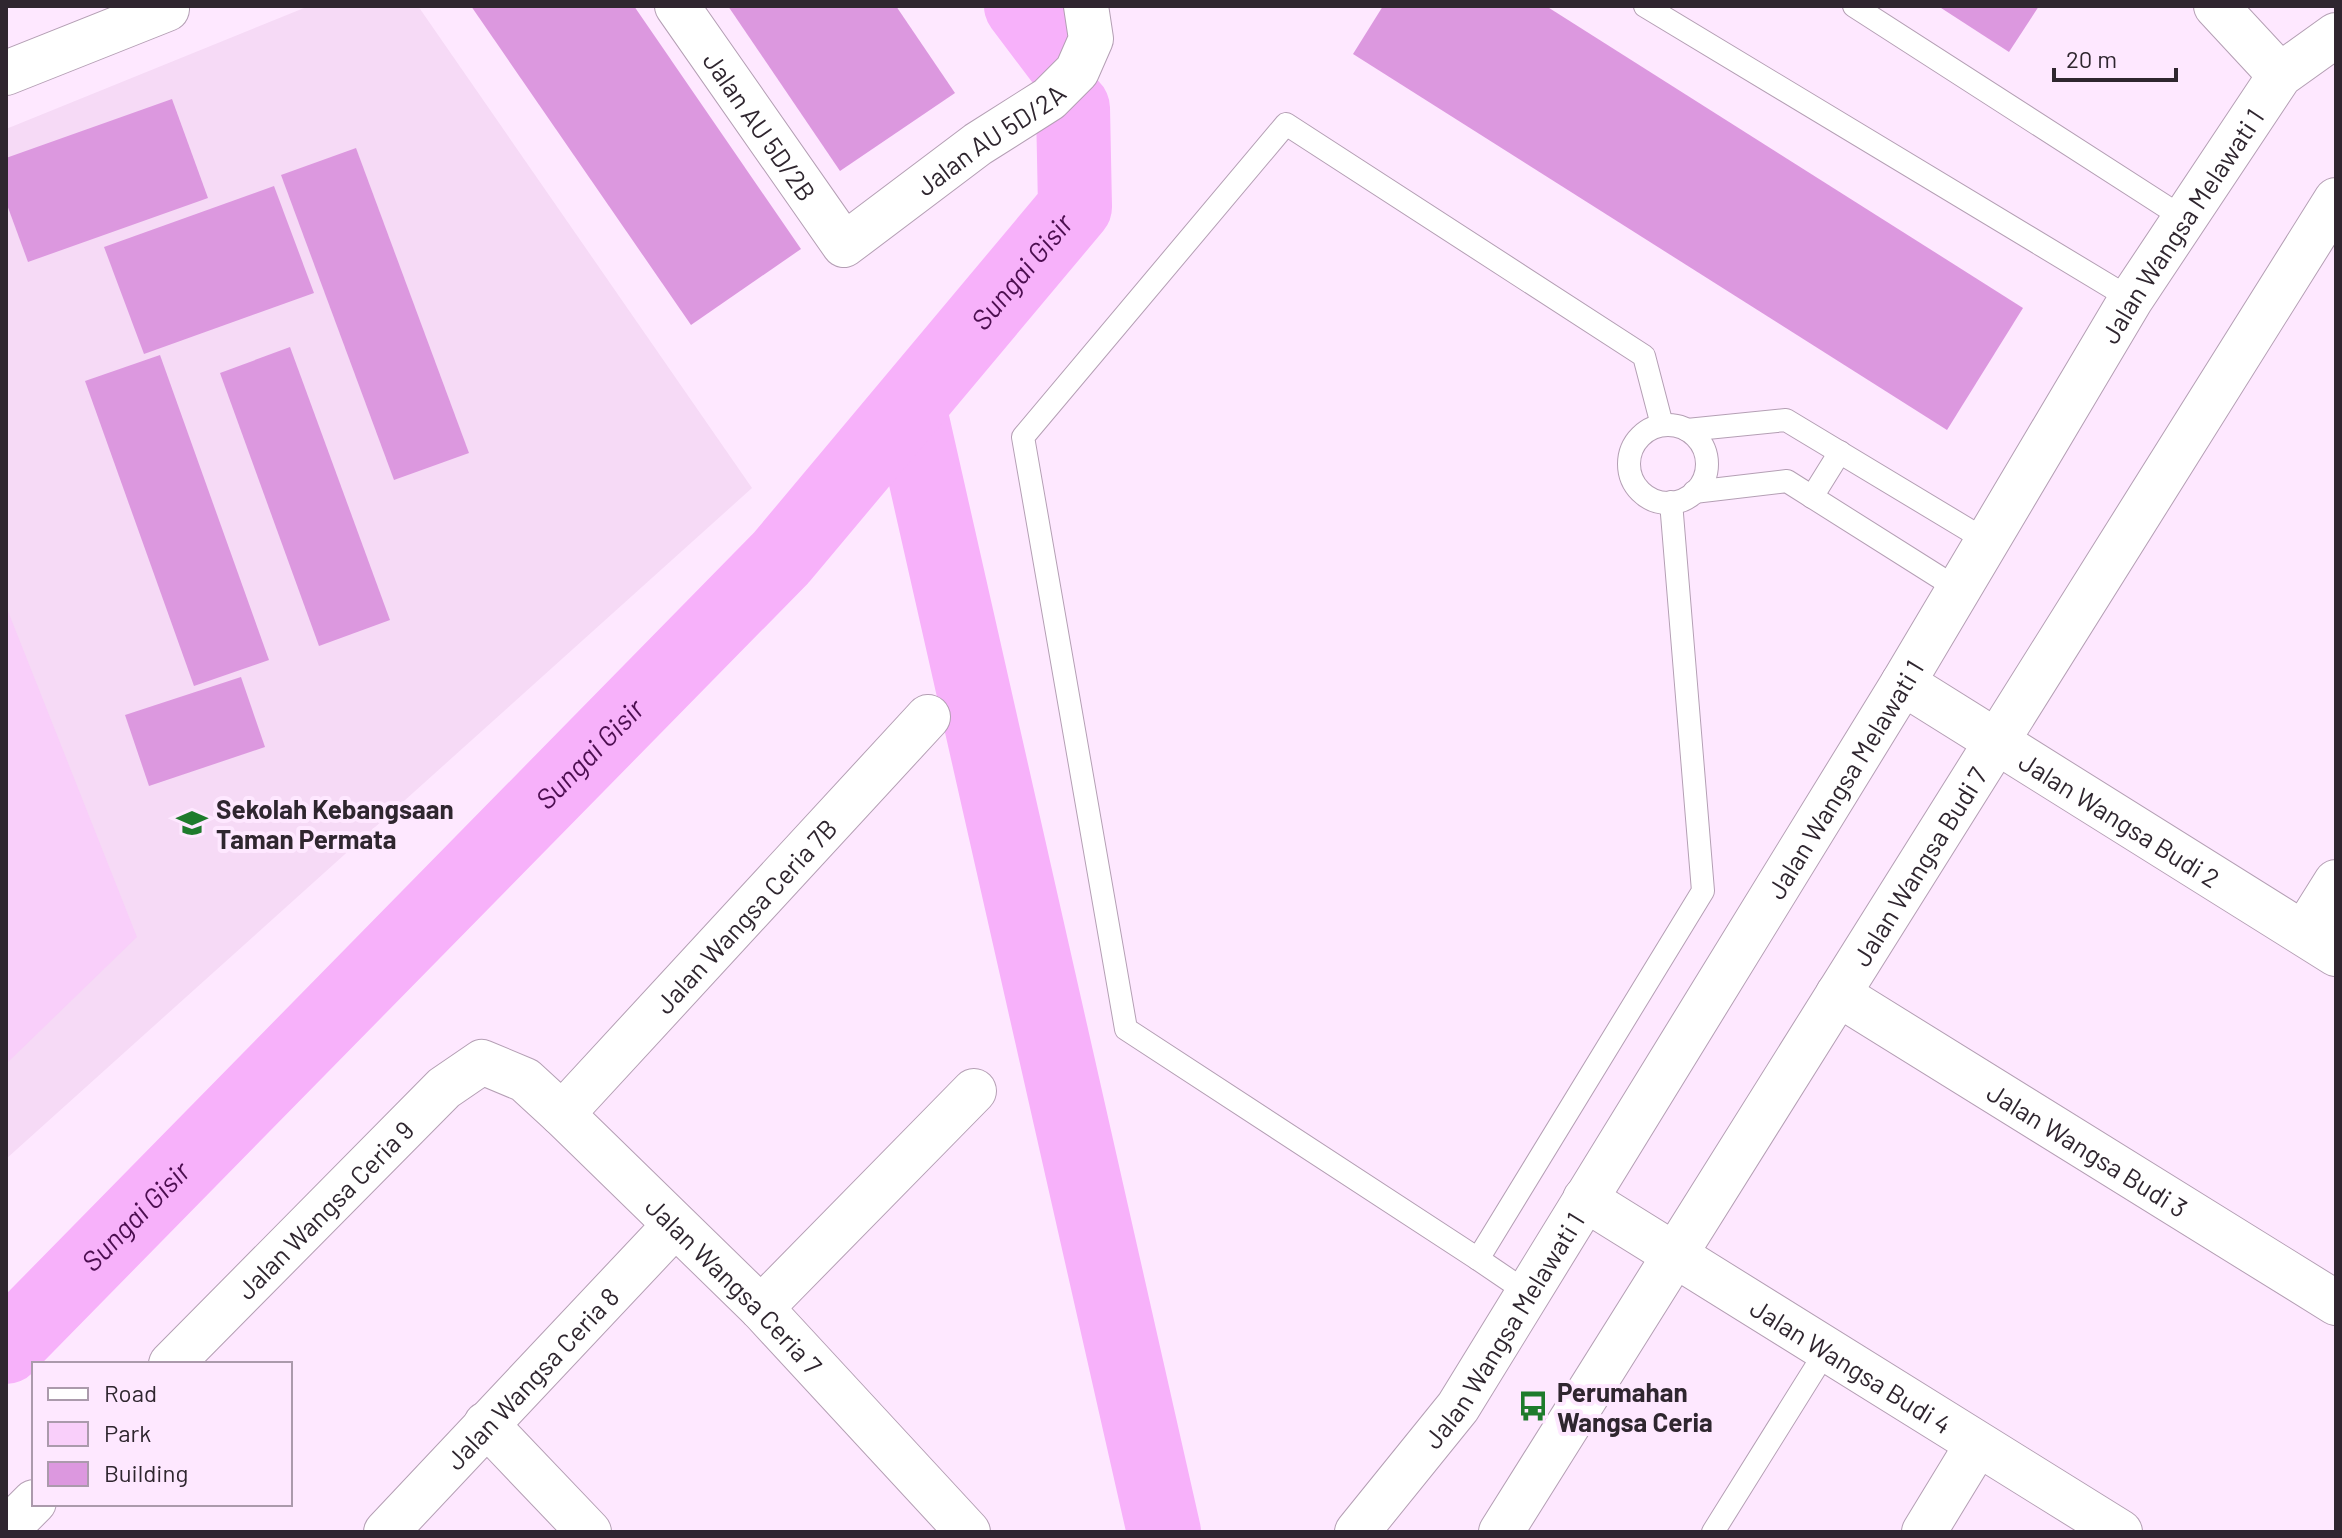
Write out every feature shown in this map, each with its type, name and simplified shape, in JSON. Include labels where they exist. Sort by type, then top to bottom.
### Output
[{"type":"street","name":"Jalan AU 5D/2B","points":[[677,6],[844,245]]},
{"type":"street","name":"Jalan AU 5D/2A","points":[[844,245],[978,144],[1049,99],[1077,71],[1091,39],[1086,6]]},
{"type":"street","points":[[2216,6],[2280,75]]},
{"type":"street","points":[[6,73],[166,7]]},
{"type":"street","name":"Jalan Wangsa Melawati 1","points":[[1357,1532],[1458,1407],[1903,683],[2131,299],[2280,75],[2336,35]]},
{"type":"street","name":"Jalan Wangsa Budi 7","points":[[1501,1532],[2336,200]]},
{"type":"street","name":"Jalan Wangsa Budi 2","points":[[1903,683],[2320,944]]},
{"type":"street","name":"Jalan Wangsa Ceria 7B","points":[[562,1114],[928,717]]},
{"type":"street","points":[[2320,944],[2336,882]]},
{"type":"street","name":"Jalan Wangsa Budi 3","points":[[1838,994],[2336,1303]]},
{"type":"street","name":"Jalan Wangsa Ceria 7","points":[[482,1062],[525,1080],[562,1114],[761,1308],[968,1532]]},
{"type":"street","name":"Jalan Wangsa Ceria 9","points":[[173,1362],[444,1088],[482,1062]]},
{"type":"street","points":[[761,1308],[974,1091]]},
{"type":"street","name":"Jalan Wangsa Budi 4","points":[[1585,1199],[2120,1532]]},
{"type":"street","name":"Jalan Wangsa Ceria 8","points":[[386,1532],[675,1225]]},
{"type":"street","points":[[486,1424],[589,1532]]},
{"type":"street","points":[[1924,1532],[1977,1445]]},
{"type":"street","points":[[6,1530],[32,1504]]},
{"type":"lane","points":[[1645,6],[2131,299]]},
{"type":"lane","points":[[1854,6],[2185,219]]},
{"type":"lane","points":[[1528,1293],[1126,1029],[1023,437],[1286,124],[1644,356],[1662,425]]},
{"type":"lane","points":[[1958,589],[1787,481],[1694,492],[1671,502],[1646,496],[1631,474],[1629,461],[1639,437],[1662,425],[1687,430],[1786,420],[1987,541]]},
{"type":"lane","points":[[1687,430],[1697,437],[1707,459],[1702,483],[1694,492]]},
{"type":"lane","points":[[1812,497],[1840,452]]},
{"type":"lane","points":[[1478,1259],[1703,891],[1671,502]]},
{"type":"lane","points":[[1921,566],[1939,599],[1932,633]]},
{"type":"lane","points":[[1713,1532],[1826,1351]]},
{"type":"shaded area","name":"Sekolah Kebangsaan Taman Permata","points":[[309,6],[418,6],[752,488],[6,1159],[6,129]]},
{"type":"green space","points":[[6,606],[137,937],[6,1064]]},
{"type":"building","points":[[471,6],[634,6],[801,249],[691,325]]},
{"type":"building","points":[[728,6],[896,6],[955,93],[840,171]]},
{"type":"building","points":[[1383,6],[1546,6],[2023,308],[1947,430],[1353,54]]},
{"type":"building","points":[[1938,6],[2039,6],[2009,52]]},
{"type":"building","points":[[172,99],[208,198],[28,262],[6,202],[6,158]]},
{"type":"building","points":[[356,148],[469,453],[394,480],[281,175]]},
{"type":"building","points":[[274,186],[314,293],[144,354],[104,247]]},
{"type":"building","points":[[290,347],[390,620],[319,646],[220,373]]},
{"type":"building","points":[[160,355],[269,660],[194,686],[85,381]]},
{"type":"building","points":[[241,677],[265,747],[149,786],[125,715]]},
{"type":"waterway","name":"Sungai Gisir","points":[[1021,6],[1061,59]]},
{"type":"waterway","name":"Sungai Gisir","points":[[6,1347],[781,558],[1075,207],[1073,108]]},
{"type":"waterway","points":[[909,406],[1164,1532]]},
{"type":"place","name":"Sekolah Kebangsaan Taman Permata","points":[[192,823]]},
{"type":"place","name":"Perumahan Wangsa Ceria","points":[[1533,1406]]}]
